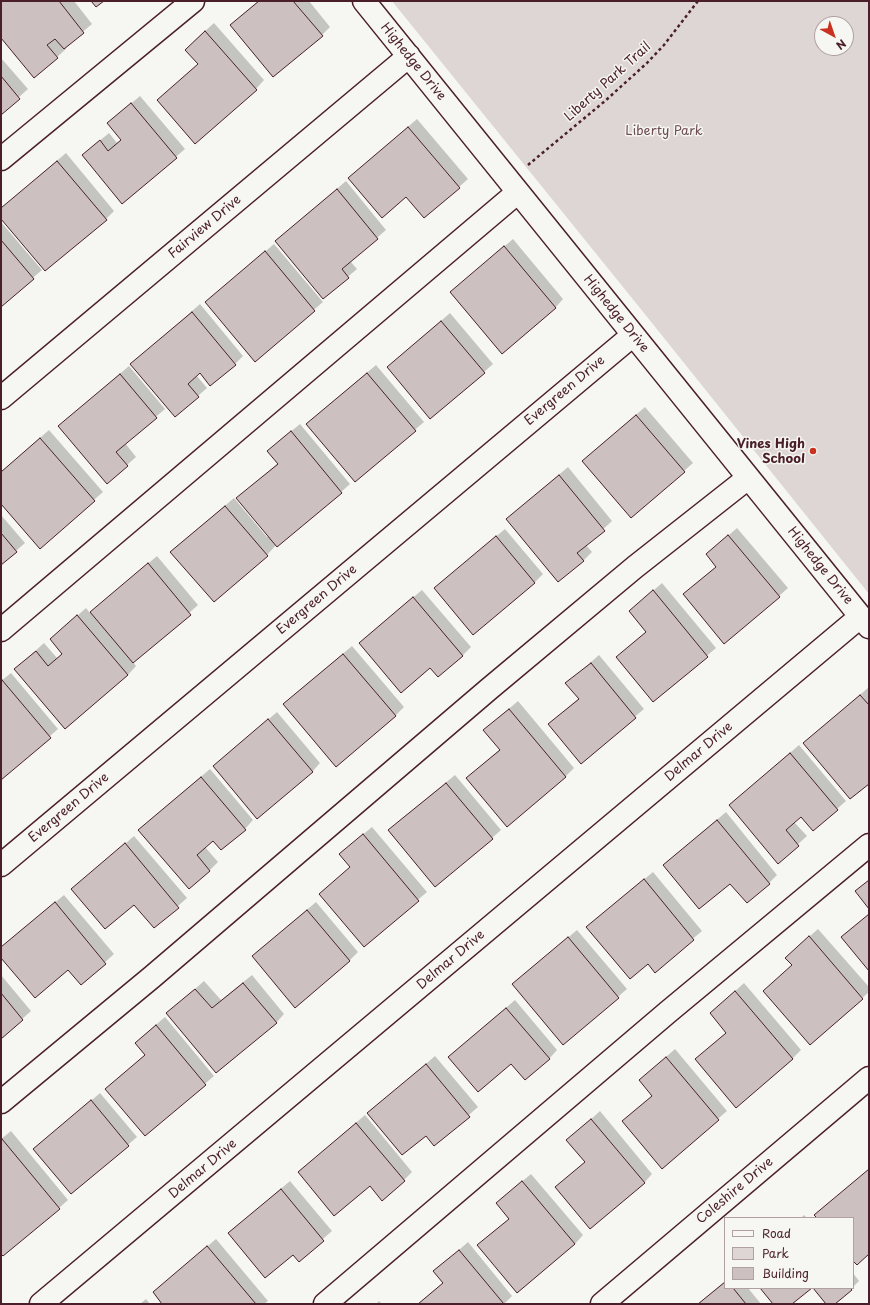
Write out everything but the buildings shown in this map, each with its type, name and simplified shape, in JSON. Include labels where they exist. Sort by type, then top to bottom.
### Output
[{"type":"street","points":[[1,159],[193,1]]},
{"type":"street","name":"Highedge Drive","points":[[364,1],[865,622]]},
{"type":"street","name":"Fairview Drive","points":[[1,398],[409,56]]},
{"type":"street","points":[[1,630],[518,192]]},
{"type":"street","name":"Evergreen Drive","points":[[1,865],[633,334]]},
{"type":"street","points":[[1,1102],[164,967],[483,694],[635,567],[748,478]]},
{"type":"street","name":"Delmar Drive","points":[[41,1304],[865,622]]},
{"type":"street","points":[[325,1304],[668,1012],[869,844]]},
{"type":"street","name":"Coleshire Drive","points":[[602,1304],[869,1078]]},
{"type":"path","name":"Liberty Park Trail","points":[[522,170],[610,97],[647,63],[664,45],[698,1]]},
{"type":"green space","name":"Liberty Park","points":[[392,1],[869,1],[869,594],[644,313]]},
{"type":"place","name":"Vines High School","points":[[813,451]]}]
